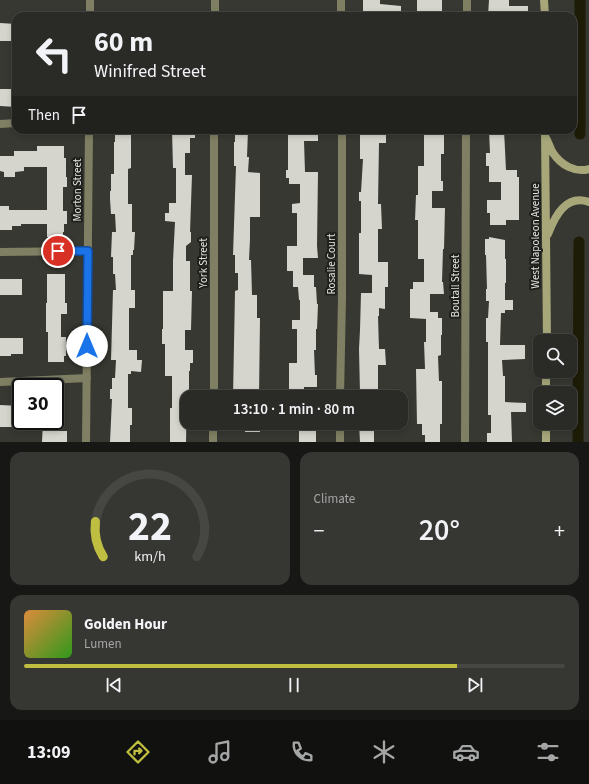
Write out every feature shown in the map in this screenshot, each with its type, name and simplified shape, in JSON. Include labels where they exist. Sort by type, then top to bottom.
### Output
[{"type":"main road","points":[[544,0],[545,12]]},
{"type":"main road","points":[[545,134],[553,153],[561,162],[570,168],[579,171],[589,169]]},
{"type":"main road","name":"West Napoleon Avenue","points":[[545,134],[546,334]]},
{"type":"main road","points":[[546,240],[558,212],[565,205],[575,201],[584,200],[589,202]]},
{"type":"main road","points":[[546,430],[546,442]]},
{"type":"street","points":[[90,0],[90,12]]},
{"type":"street","points":[[215,0],[215,12]]},
{"type":"street","points":[[342,0],[342,12]]},
{"type":"street","points":[[467,0],[467,12]]},
{"type":"street","points":[[0,124],[12,124]]},
{"type":"street","name":"Morton Street","points":[[86,442],[89,134]]},
{"type":"street","name":"York Street","points":[[214,134],[214,390]]},
{"type":"street","name":"Rosalie Court","points":[[340,390],[342,306],[342,134]]},
{"type":"street","name":"Boutall Street","points":[[465,442],[466,134]]},
{"type":"street","points":[[0,252],[88,251]]},
{"type":"street","points":[[0,382],[87,378]]},
{"type":"street","points":[[213,430],[213,442]]},
{"type":"street","points":[[340,430],[340,442]]},
{"type":"building","points":[[363,0],[380,0],[380,4],[401,6],[401,12],[363,12]]},
{"type":"building","points":[[417,0],[442,0],[442,12],[417,12]]},
{"type":"building","points":[[489,0],[509,0],[509,6],[528,6],[528,12],[488,12]]},
{"type":"building","points":[[0,23],[12,24],[12,41],[0,41]]},
{"type":"building","points":[[0,89],[12,89],[12,107],[0,106]]},
{"type":"building","points":[[115,134],[131,134],[131,168],[128,169],[128,204],[132,204],[132,232],[135,232],[134,250],[133,255],[131,255],[131,290],[135,290],[135,308],[129,308],[129,350],[137,350],[137,360],[142,360],[141,372],[131,371],[131,374],[128,374],[128,408],[132,408],[130,442],[110,442],[112,399],[110,399],[110,389],[112,389],[112,378],[115,378],[116,360],[111,360],[113,290],[116,290],[115,274],[113,274],[113,257],[111,257],[112,232],[116,232],[115,214],[111,214],[110,199],[111,174],[114,174]]},
{"type":"building","points":[[172,134],[195,134],[195,138],[190,138],[190,153],[185,153],[185,175],[192,175],[191,242],[186,246],[186,261],[190,261],[190,291],[192,291],[191,330],[185,330],[185,350],[193,350],[193,363],[190,363],[189,371],[189,390],[180,390],[180,430],[186,430],[186,442],[170,442],[172,376],[165,376],[165,344],[162,344],[163,291],[173,291],[175,222],[165,221],[165,213],[169,213],[169,203],[176,203],[176,168],[173,168]]},
{"type":"building","points":[[235,134],[248,134],[248,172],[260,173],[260,217],[250,217],[249,260],[251,260],[252,295],[257,295],[257,318],[260,318],[259,390],[233,390],[235,291],[238,290],[238,273],[235,273],[235,255],[233,255],[236,166],[234,166]]},
{"type":"building","points":[[288,134],[318,134],[318,141],[304,141],[305,172],[318,172],[318,258],[303,258],[303,275],[314,275],[314,287],[316,287],[318,304],[316,350],[314,350],[317,387],[304,387],[304,390],[289,390],[289,363],[297,363],[297,329],[292,329],[292,320],[300,320],[300,300],[298,287],[293,287],[293,271],[287,271],[287,246],[297,246],[297,213],[292,213],[292,204],[300,203],[300,184],[289,184],[289,178],[286,178],[286,170],[288,170]]},
{"type":"building","points":[[360,134],[386,134],[386,143],[379,143],[378,204],[381,204],[382,229],[378,229],[378,262],[388,262],[388,287],[385,287],[385,309],[379,308],[378,316],[379,349],[385,349],[386,365],[378,365],[378,390],[360,390],[359,349],[361,293],[372,293],[372,275],[359,274],[361,201],[359,201],[359,192],[361,192],[363,159],[360,159]]},
{"type":"building","points":[[424,134],[444,134],[444,154],[441,154],[441,181],[443,181],[443,191],[432,191],[432,208],[445,208],[442,282],[444,294],[430,294],[430,312],[438,312],[438,318],[442,318],[441,355],[438,356],[439,381],[442,381],[442,424],[440,424],[440,442],[425,442],[425,435],[422,435],[422,424],[417,424],[416,369],[425,369],[424,342],[426,342],[426,319],[410,318],[410,289],[413,289],[413,282],[424,282],[424,259],[418,259],[418,220],[415,220],[416,195],[418,195],[418,166],[424,166]]},
{"type":"building","points":[[489,134],[504,134],[506,170],[517,170],[517,177],[519,177],[519,220],[506,220],[506,225],[490,225],[490,213],[487,213],[487,200],[501,200],[501,182],[489,182],[489,166],[486,166],[486,153],[490,153]]},
{"type":"building","points":[[37,146],[64,146],[67,187],[63,187],[63,211],[67,211],[67,224],[64,224],[63,237],[47,237],[47,224],[21,224],[21,226],[12,226],[12,230],[0,230],[0,206],[9,206],[9,210],[47,210],[47,167],[24,167],[24,171],[15,172],[15,177],[4,177],[4,172],[0,171],[0,156],[14,156],[14,151],[37,151]]},
{"type":"building","points":[[489,237],[505,240],[505,300],[513,300],[513,310],[505,310],[505,313],[501,313],[500,345],[525,345],[525,359],[502,360],[503,376],[505,376],[505,402],[526,403],[526,412],[511,412],[512,442],[487,442],[487,433],[491,433],[491,415],[488,415],[488,342],[486,342],[486,318],[488,318],[489,301],[486,301],[485,239],[489,239]]},
{"type":"building","points":[[47,274],[65,274],[65,303],[67,303],[67,314],[61,314],[61,337],[66,337],[66,356],[64,356],[64,362],[48,362],[48,332],[46,332]]},
{"type":"building","points":[[0,279],[22,279],[22,295],[0,295]]},
{"type":"building","points":[[0,338],[23,338],[23,354],[0,356]]},
{"type":"building","points":[[0,405],[12,406],[12,427],[0,427]]},
{"type":"building","points":[[43,430],[67,431],[67,442],[42,442]]},
{"type":"building","points":[[245,430],[260,430],[260,432],[245,432]]},
{"type":"building","points":[[299,430],[316,430],[316,442],[299,442]]},
{"type":"building","points":[[359,430],[374,430],[374,442],[360,442]]},
{"type":"waterway","points":[[580,0],[580,134]]},
{"type":"waterway","points":[[578,442],[579,242]]},
{"type":"route","points":[[58,251],[88,251],[87,346]]}]
